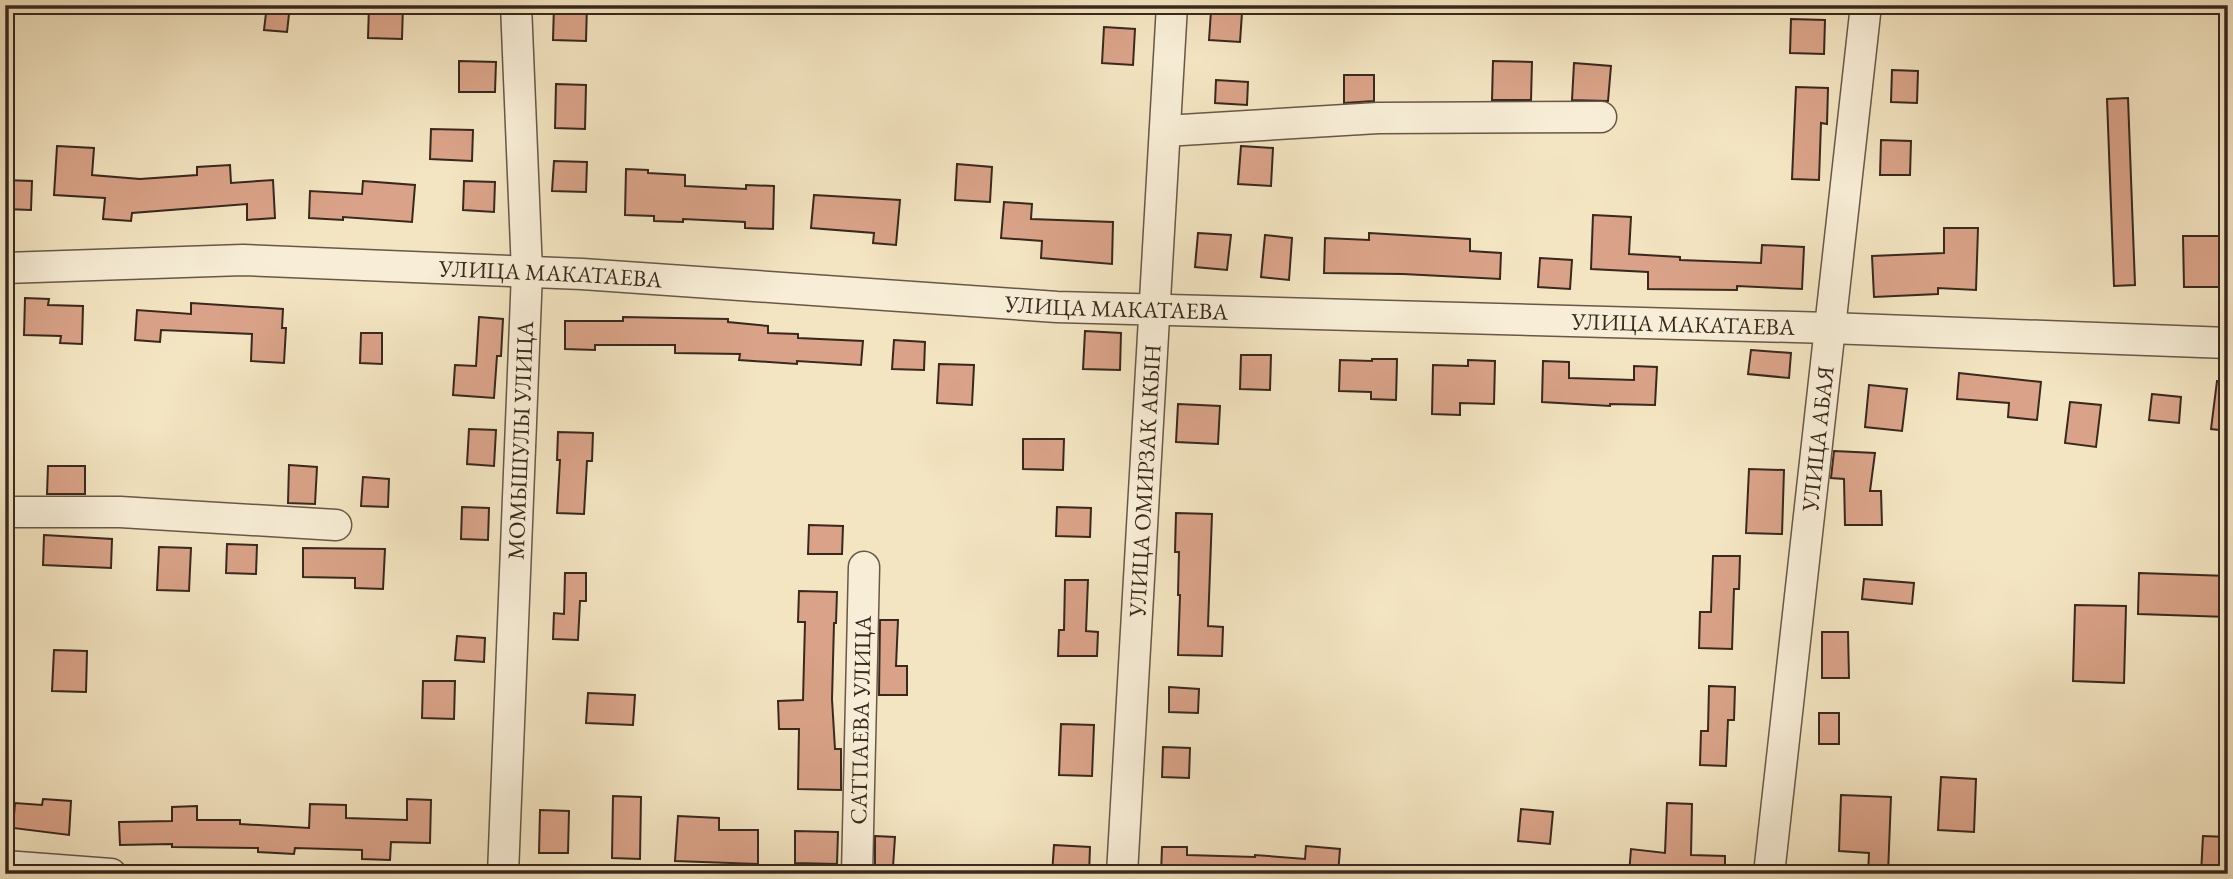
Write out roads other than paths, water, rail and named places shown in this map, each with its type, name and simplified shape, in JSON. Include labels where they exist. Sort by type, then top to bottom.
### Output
[{"type":"street","name":"МОМЫШУЛЫ УЛИЦА","points":[[503,874],[527,272],[516,5]]},
{"type":"street","name":"УЛИЦА ОМИРЗАК АКЫН","points":[[1122,874],[1172,5]]},
{"type":"street","name":"УЛИЦА АБАЯ","points":[[1769,874],[1866,5]]},
{"type":"street","points":[[1165,131],[1378,118],[1601,117]]},
{"type":"street","name":"УЛИЦА МАКАТАЕВА","points":[[5,268],[243,260],[527,272],[1057,307],[1829,328],[2228,344]]},
{"type":"street","points":[[5,512],[120,512],[336,525]]},
{"type":"street","name":"САТПАЕВА УЛИЦА","points":[[857,874],[864,567]]},
{"type":"street","points":[[5,866],[111,874]]}]
